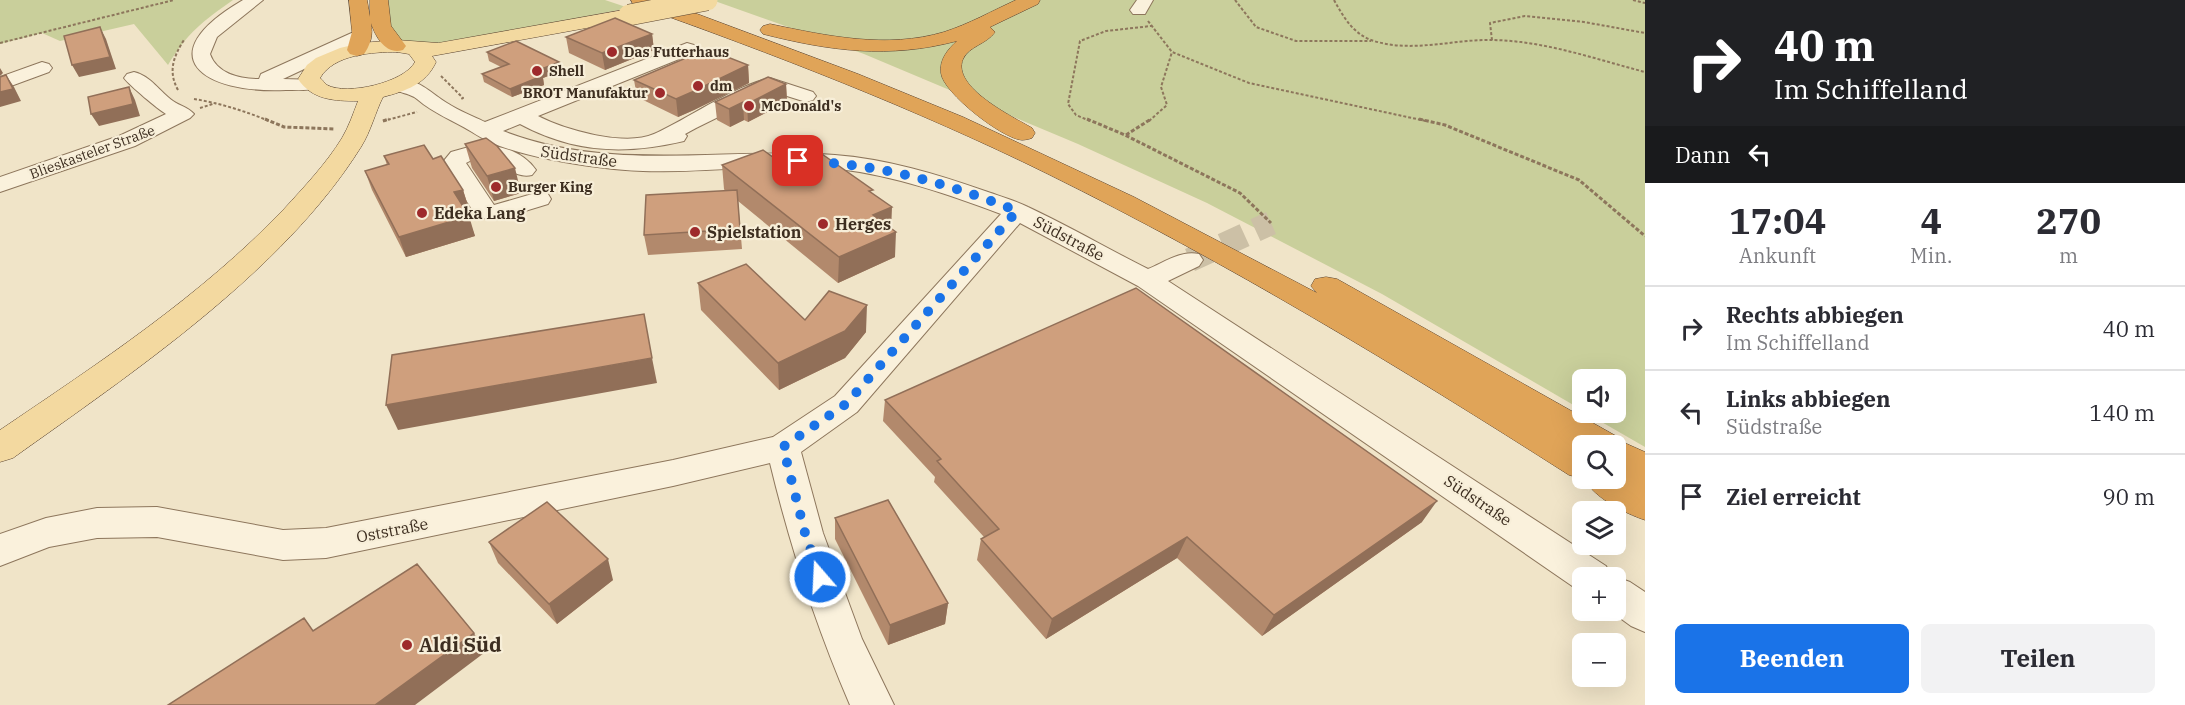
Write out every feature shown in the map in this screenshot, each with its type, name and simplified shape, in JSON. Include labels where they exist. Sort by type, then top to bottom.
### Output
[{"type":"highway","points":[[358,0],[358,45]]},
{"type":"highway","points":[[379,0],[379,12],[385,36],[396,46]]},
{"type":"highway","points":[[679,0],[754,26],[1023,133],[1163,200],[1390,321],[1584,435]]},
{"type":"highway","points":[[754,26],[830,43],[875,46],[906,45],[950,36],[1031,0]]},
{"type":"highway","points":[[1023,133],[963,94],[950,71],[951,61],[963,45],[975,37],[1052,0]]},
{"type":"highway","points":[[634,8],[825,69],[1065,174],[1239,263],[1362,332],[1572,459]]},
{"type":"highway","points":[[1626,459],[1645,470]]},
{"type":"highway","points":[[1621,489],[1645,504]]},
{"type":"main road","points":[[415,69],[396,46],[358,45],[327,60],[309,73],[318,89],[342,94],[375,92],[415,69],[465,50],[634,8],[707,0]]},
{"type":"main road","points":[[0,448],[144,347],[194,309],[254,256],[316,190],[352,143],[375,92]]},
{"type":"main road","points":[[336,162],[338,146],[350,110],[350,102],[342,94]]},
{"type":"main road","points":[[0,434],[194,309]]},
{"type":"street","points":[[255,0],[213,30],[205,41],[200,51],[200,61],[214,73],[236,83],[309,73],[330,50],[358,45]]},
{"type":"street","points":[[475,126],[521,116],[687,49]]},
{"type":"street","points":[[0,84],[42,69]]},
{"type":"street","name":"Südstraße","points":[[415,69],[421,92],[438,107],[475,126],[529,148],[603,162],[643,164],[778,160],[837,162],[885,169],[963,190],[1017,211],[1148,280],[1375,430],[1576,567]]},
{"type":"street","points":[[214,73],[237,77],[268,78],[309,73]]},
{"type":"street","name":"Blieskasteler Straße","points":[[0,185],[127,141],[183,114],[165,105],[134,78]]},
{"type":"street","points":[[521,116],[544,129],[594,142],[631,144],[669,137],[688,123],[770,84],[806,96]]},
{"type":"street","points":[[524,170],[514,160],[488,151],[465,154],[455,159],[453,163],[486,212],[496,213],[539,199]]},
{"type":"street","points":[[872,705],[843,642],[812,555],[783,447],[846,404],[1017,211]]},
{"type":"street","points":[[1148,280],[1190,260]]},
{"type":"street","name":"Oststraße","points":[[9,553],[46,533],[97,523],[157,522],[283,545],[326,543],[673,473],[783,447]]},
{"type":"street","points":[[1626,601],[1645,614]]},
{"type":"path","points":[[0,43],[174,0]]},
{"type":"path","points":[[1235,0],[1256,27],[1296,41],[1374,41],[1400,44],[1492,40],[1521,42],[1645,72]]},
{"type":"path","points":[[1334,0],[1346,23],[1357,33],[1374,41]]},
{"type":"path","points":[[1633,0],[1645,3]]},
{"type":"path","points":[[1142,5],[1151,26],[1172,52],[1249,83],[1445,124],[1579,180],[1645,236]]},
{"type":"path","points":[[1492,40],[1490,23],[1525,16],[1584,22],[1645,33]]},
{"type":"path","points":[[1151,26],[1106,31],[1080,41],[1068,104],[1076,115],[1125,135],[1240,193],[1271,223]]},
{"type":"path","points":[[1125,135],[1150,120],[1167,105],[1161,87],[1172,52]]},
{"type":"green space","points":[[0,0],[233,0],[196,28],[168,65],[134,24],[60,41],[42,33],[0,44]]},
{"type":"green space","points":[[387,0],[605,0],[629,8],[441,45],[401,42],[391,34]]},
{"type":"green space","points":[[712,0],[1645,0],[1645,447],[1603,423],[1626,423],[1626,369],[1572,369],[1572,404],[1382,294],[1207,203],[1078,144],[864,54]]},
{"type":"building","points":[[615,18],[652,34],[602,53],[566,37]]},
{"type":"building","points":[[100,27],[110,57],[72,65],[64,36]]},
{"type":"building","points":[[516,41],[559,62],[534,72],[542,76],[510,89],[482,74],[509,64],[487,52]]},
{"type":"building","points":[[707,49],[748,65],[676,99],[634,80]]},
{"type":"building","points":[[6,75],[13,89],[0,92],[0,77]]},
{"type":"building","points":[[768,77],[786,84],[747,104],[743,102],[729,109],[715,102]]},
{"type":"building","points":[[129,87],[133,104],[91,114],[88,97]]},
{"type":"building","points":[[486,138],[497,146],[515,168],[487,176],[465,144]]},
{"type":"building","name":"Edeka Lang","points":[[424,145],[433,159],[441,156],[463,190],[454,192],[469,216],[399,237],[365,171],[389,164],[384,156]]},
{"type":"building","points":[[812,147],[873,190],[869,191],[892,207],[873,215],[896,232],[839,257],[722,165],[763,150],[777,160]]},
{"type":"building","points":[[737,190],[740,229],[644,235],[646,195]]},
{"type":"building","points":[[746,264],[805,320],[829,291],[867,305],[845,331],[778,363],[698,283]]},
{"type":"building","points":[[1136,288],[1437,501],[1274,615],[1187,537],[1052,619],[981,539],[999,529],[937,461],[941,459],[885,400]]},
{"type":"building","points":[[644,314],[652,358],[386,405],[392,355]]},
{"type":"building","points":[[888,500],[948,603],[890,625],[835,518]]},
{"type":"building","points":[[547,502],[608,559],[549,604],[489,542]]},
{"type":"building","name":"Aldi Süd","points":[[417,564],[474,633],[375,705],[168,705],[304,618],[313,631]]},
{"type":"tunnel","points":[[1190,260],[1271,223]]},
{"type":"place","name":"Das Futterhaus","points":[[612,52]]},
{"type":"place","name":"Shell","points":[[537,71]]},
{"type":"place","name":"dm","points":[[698,86]]},
{"type":"place","name":"BROT Manufaktur","points":[[660,93]]},
{"type":"place","name":"McDonald's","points":[[749,106]]},
{"type":"place","name":"Burger King","points":[[496,187]]},
{"type":"place","name":"Edeka Lang","points":[[422,213]]},
{"type":"place","name":"Herges","points":[[823,224]]},
{"type":"place","name":"Spielstation","points":[[695,232]]},
{"type":"place","name":"Aldi Süd","points":[[407,645]]},
{"type":"route","points":[[798,161],[837,162],[885,169],[972,193],[1017,211],[846,404],[783,447],[805,533],[820,577]]}]
